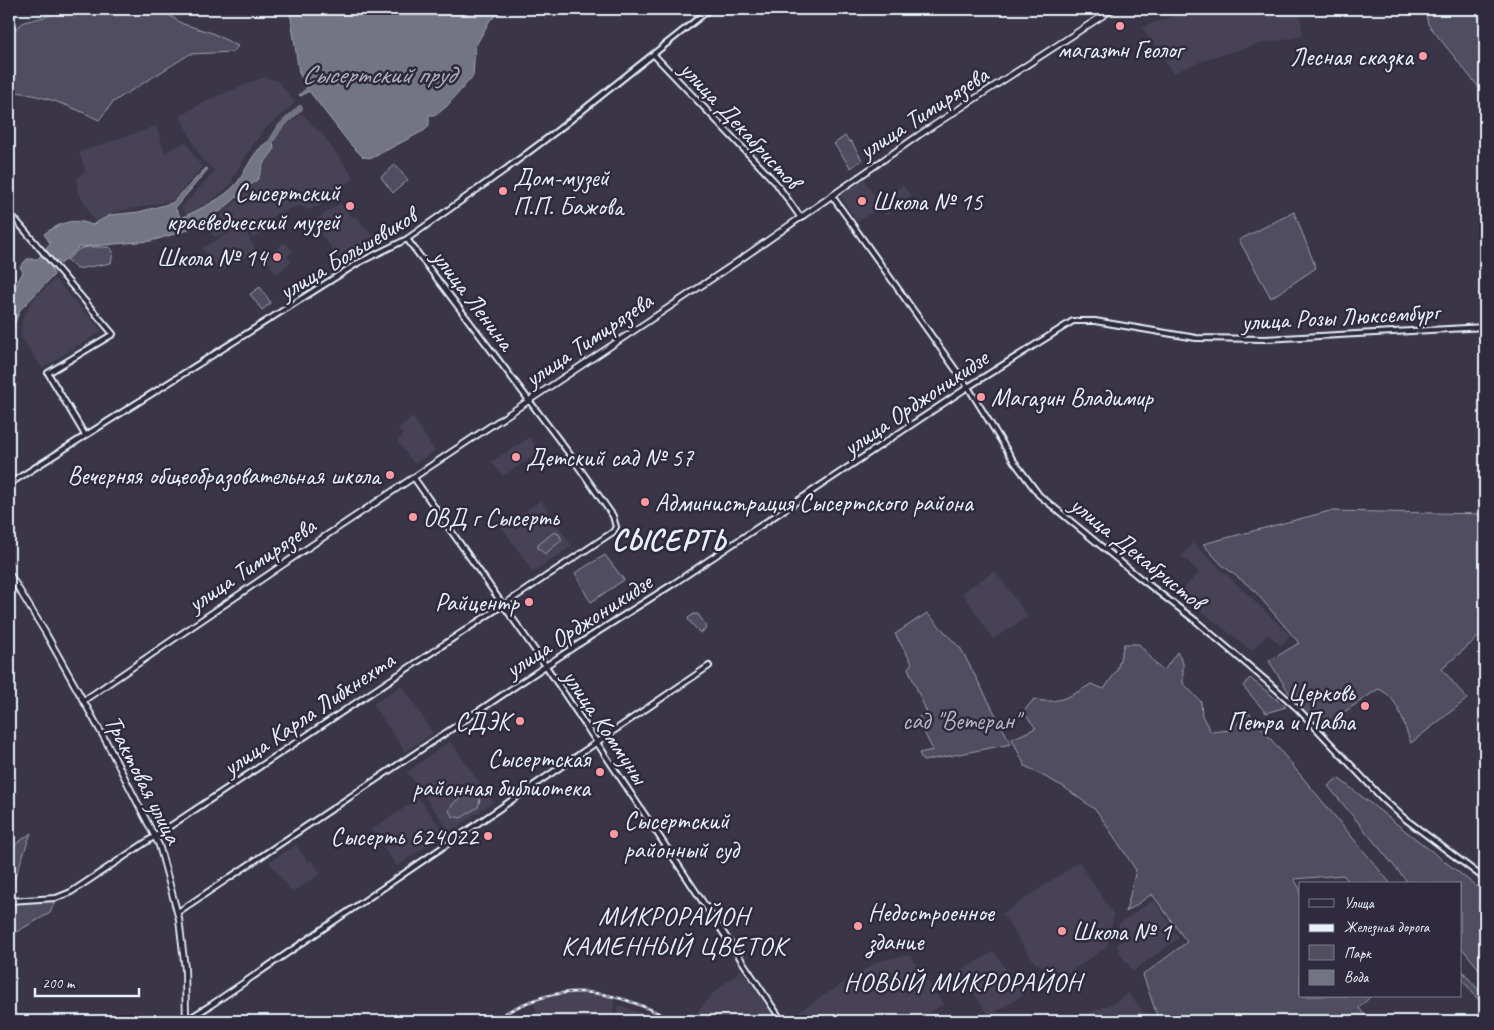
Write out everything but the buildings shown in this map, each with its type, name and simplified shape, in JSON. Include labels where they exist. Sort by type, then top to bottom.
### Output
[{"type":"main road","name":"улица Тимирязева","points":[[83,701],[802,218],[919,135],[1114,9]]},
{"type":"main road","name":"Трактовая улица","points":[[9,573],[45,632],[156,837],[167,869],[178,912],[185,969],[186,1020]]},
{"type":"street","name":"улица Большевиков","points":[[9,484],[358,263],[407,239],[558,130],[710,9]]},
{"type":"street","name":"улица Декабристов","points":[[654,55],[776,183],[802,218]]},
{"type":"street","name":"улица Декабристов","points":[[832,196],[968,387],[1013,460],[1039,495],[1196,621],[1277,690],[1304,716],[1343,760],[1404,818],[1485,879]]},
{"type":"street","points":[[9,212],[113,334],[48,373],[85,436]]},
{"type":"street","name":"улица Ленина","points":[[407,239],[586,478],[616,522],[616,527]]},
{"type":"street","name":"улица Орджоникидзе","points":[[178,912],[968,387],[1073,321]]},
{"type":"street","name":"улица Розы Люксембург","points":[[1073,321],[1096,321],[1196,338],[1265,339],[1485,326]]},
{"type":"street","name":"улица Коммуны","points":[[414,478],[546,666],[782,1021]]},
{"type":"street","name":"улица Карла Либкнехта","points":[[9,901],[56,898],[68,893],[156,837],[502,604],[613,532],[616,527]]},
{"type":"street","points":[[186,1020],[211,1005],[709,666]]},
{"type":"shaded area","points":[[1171,9],[1299,9],[1303,36],[1260,44],[1213,57],[1173,73],[1142,27],[1171,17]]},
{"type":"shaded area","points":[[264,77],[278,81],[295,103],[265,129],[232,179],[233,183],[207,204],[186,214],[181,208],[215,171],[201,159],[180,116],[205,101]]},
{"type":"shaded area","points":[[302,113],[321,132],[354,178],[321,205],[308,210],[299,205],[272,217],[273,226],[253,238],[246,227],[214,237],[207,228],[258,180],[282,129]]},
{"type":"shaded area","points":[[156,126],[165,152],[186,142],[202,168],[172,201],[113,212],[95,222],[77,190],[77,178],[85,171],[79,152]]},
{"type":"shaded area","name":"Школа № 15","points":[[863,178],[879,202],[903,185],[912,197],[886,215],[881,207],[857,222],[840,194]]},
{"type":"shaded area","points":[[340,203],[353,218],[356,216],[375,239],[348,257],[345,254],[339,258],[312,222]]},
{"type":"shaded area","points":[[245,230],[256,251],[220,272],[202,248],[229,233]]},
{"type":"shaded area","name":"Школа № 14","points":[[285,242],[293,252],[287,256],[291,262],[276,274],[265,258]]},
{"type":"shaded area","points":[[55,279],[102,331],[42,368],[21,337],[22,320],[31,302]]},
{"type":"shaded area","points":[[413,417],[435,451],[414,464],[397,441],[403,435],[398,428]]},
{"type":"shaded area","name":"Детский сад № 57","points":[[530,437],[540,452],[503,476],[491,462]]},
{"type":"shaded area","points":[[541,500],[572,546],[533,572],[502,527]]},
{"type":"shaded area","points":[[1193,543],[1290,635],[1281,646],[1268,634],[1252,651],[1182,596],[1183,589],[1199,572],[1182,556]]},
{"type":"shaded area","points":[[995,571],[1028,617],[993,639],[962,592]]},
{"type":"shaded area","points":[[402,685],[433,733],[405,752],[373,704]]},
{"type":"shaded area","points":[[450,741],[493,802],[450,832],[407,772]]},
{"type":"shaded area","points":[[419,798],[445,834],[397,866],[371,830]]},
{"type":"shaded area","points":[[296,845],[308,862],[311,859],[321,874],[292,892],[269,862]]},
{"type":"shaded area","name":"Школа № 1","points":[[1079,862],[1114,915],[1107,947],[1063,976],[1035,963],[1002,914]]},
{"type":"shaded area","points":[[1154,900],[1179,938],[1133,971],[1119,952],[1117,944],[1124,939],[1118,924]]},
{"type":"shaded area","points":[[994,951],[1023,995],[989,1016],[959,972]]},
{"type":"shaded area","points":[[909,955],[944,1004],[926,1014],[929,1021],[793,1021],[790,1017],[878,961]]},
{"type":"shaded area","points":[[741,970],[777,1021],[690,1021],[713,993]]},
{"type":"shaded area","points":[[1128,993],[1152,1021],[1083,1021],[1082,1015],[1113,1004]]},
{"type":"shaded area","points":[[571,994],[595,994],[614,998],[613,1021],[538,1021],[534,1000]]},
{"type":"shaded area","points":[[619,1005],[638,1012],[657,1021],[616,1021]]},
{"type":"green space","points":[[55,9],[159,9],[183,24],[212,33],[238,46],[233,52],[190,54],[113,102],[99,120],[55,101],[9,91],[9,34],[24,22],[52,15]]},
{"type":"green space","points":[[1425,9],[1485,9],[1485,95],[1428,24]]},
{"type":"green space","points":[[845,136],[851,141],[862,160],[851,168],[834,144]]},
{"type":"green space","points":[[395,165],[408,180],[393,193],[381,177]]},
{"type":"green space","points":[[1294,212],[1316,268],[1271,298],[1239,240]]},
{"type":"green space","points":[[110,247],[113,252],[111,263],[77,269],[67,260],[79,249]]},
{"type":"green space","points":[[260,287],[271,303],[262,310],[250,294]]},
{"type":"green space","points":[[1330,511],[1485,514],[1485,631],[1442,669],[1467,699],[1411,743],[1396,704],[1378,689],[1321,728],[1295,702],[1269,661],[1299,643],[1253,589],[1222,565],[1203,544]]},
{"type":"green space","points":[[554,532],[559,534],[562,540],[545,554],[538,548],[538,545]]},
{"type":"green space","points":[[605,555],[624,580],[591,602],[575,573]]},
{"type":"green space","name":"сад \"Ветеран\"","points":[[927,613],[961,649],[1011,744],[923,761],[919,753],[933,750],[917,718],[927,713],[908,668],[912,663],[895,634]]},
{"type":"green space","points":[[698,614],[706,626],[705,630],[700,633],[688,618]]},
{"type":"green space","points":[[1124,644],[1139,644],[1163,672],[1177,652],[1183,663],[1183,683],[1201,702],[1202,716],[1211,732],[1230,730],[1249,713],[1389,882],[1349,882],[1343,875],[1294,879],[1299,887],[1299,998],[1369,998],[1359,1008],[1370,1021],[1159,1021],[1143,975],[1187,942],[1152,894],[1126,912],[1136,870],[1097,811],[1064,787],[1025,766],[1012,739],[1036,728],[1023,712],[1034,699],[1042,701],[1057,700],[1091,684],[1104,689],[1117,670]]},
{"type":"green space","points":[[1250,678],[1286,707],[1266,713],[1243,686]]},
{"type":"green space","points":[[1338,778],[1485,893],[1485,976],[1462,948],[1462,882],[1407,882],[1328,786]]},
{"type":"green space","points":[[474,792],[480,800],[478,807],[461,818],[452,816],[449,810],[453,804],[463,796]]},
{"type":"green space","points":[[31,833],[9,894],[9,849]]},
{"type":"green space","points":[[55,901],[50,913],[9,936],[9,904]]},
{"type":"green space","points":[[1462,970],[1485,998],[1485,1008],[1462,979]]},
{"type":"water","name":"Сысертский пруд","points":[[288,9],[505,9],[490,20],[475,47],[473,76],[446,107],[436,115],[429,115],[429,125],[425,130],[372,158],[363,157],[350,144],[309,91],[301,96],[299,95],[307,88],[299,73]]},
{"type":"water","points":[[273,139],[274,150],[264,163],[258,179],[222,210],[185,231],[151,241],[79,247],[61,264],[57,261],[51,268],[54,275],[20,310],[9,338],[9,292],[15,287],[23,272],[20,267],[27,259],[38,259],[50,243],[44,234],[67,222],[79,221],[92,225],[110,215],[139,212],[172,203],[206,168],[208,169],[175,208],[181,218],[211,203],[232,189],[256,153]]},
{"type":"waterway","name":"СЫСЕРТЬ","points":[[269,145],[280,127],[300,108]]},
{"type":"waterway","points":[[9,558],[15,565]]},
{"type":"railway","points":[[493,1021],[539,998],[561,993],[583,992],[627,1000],[674,1021]]},
{"type":"place","name":"магазтн Геолог","points":[[1120,26]]},
{"type":"place","name":"Лесная сказка","points":[[1423,56]]},
{"type":"place","name":"Дом-музей П.П. Бажова","points":[[503,191]]},
{"type":"place","name":"Школа № 15","points":[[862,201]]},
{"type":"place","name":"Сысертский краеведческий музей","points":[[350,206]]},
{"type":"place","name":"Школа № 14","points":[[277,257]]},
{"type":"place","name":"Магазин Владимир","points":[[981,397]]},
{"type":"place","name":"Детский сад № 57","points":[[516,457]]},
{"type":"place","name":"Вечерняя общеобразовательная школа","points":[[390,475]]},
{"type":"place","name":"Администрация Сысертского района","points":[[645,502]]},
{"type":"place","name":"ОВД г Сысерть","points":[[413,517]]},
{"type":"place","name":"Райцентр","points":[[529,602]]},
{"type":"place","name":"Церковь Петра и Павла","points":[[1365,706]]},
{"type":"place","name":"СДЭК","points":[[520,721]]},
{"type":"place","name":"Сысертская районная библиотека","points":[[600,772]]},
{"type":"place","name":"Сысертский районный суд","points":[[614,834]]},
{"type":"place","name":"Сысерть 624022","points":[[488,836]]},
{"type":"place","name":"Недостроенное здание","points":[[858,926]]},
{"type":"place","name":"Школа № 1","points":[[1062,931]]},
{"type":"district","name":"СЫСЕРТЬ","points":[[669,540]]},
{"type":"district","name":"МИКРОРАЙОН КАМЕННЫЙ ЦВЕТОК","points":[[674,930]]},
{"type":"district","name":"НОВЫЙ МИКРОРАЙОН","points":[[963,982]]}]
